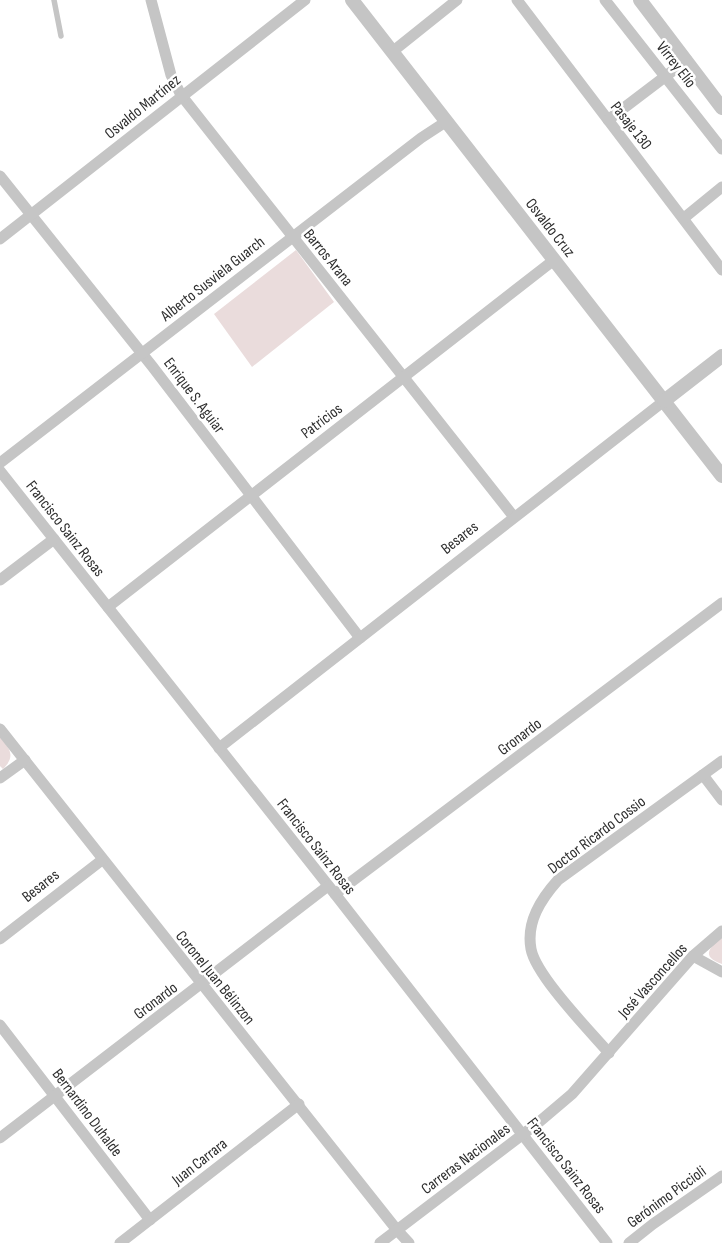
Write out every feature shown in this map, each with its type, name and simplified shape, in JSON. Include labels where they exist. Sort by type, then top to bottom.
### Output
[{"type":"street","name":"Barros Arana","points":[[151,0],[171,75],[181,95],[514,517]]},
{"type":"street","name":"Osvaldo Martínez","points":[[0,239],[181,95],[305,0]]},
{"type":"street","name":"Osvaldo Cruz","points":[[352,0],[722,476]]},
{"type":"street","points":[[392,52],[457,0]]},
{"type":"street","name":"Pasaje 130","points":[[517,0],[722,270]]},
{"type":"street","name":"Virrey Elío","points":[[605,0],[722,149]]},
{"type":"street","name":"Virrey Elío","points":[[640,0],[722,108]]},
{"type":"street","points":[[608,120],[687,60]]},
{"type":"street","name":"Alberto Susviela Guarch","points":[[0,463],[292,237],[447,121]]},
{"type":"street","name":"Enrique S. Aguiar","points":[[0,176],[142,353],[360,638]]},
{"type":"street","points":[[684,218],[722,187]]},
{"type":"street","name":"Patricios","points":[[108,607],[554,260]]},
{"type":"street","name":"Besares","points":[[219,748],[722,356]]},
{"type":"street","name":"Francisco Sainz Rosas","points":[[0,471],[607,1243]]},
{"type":"street","points":[[0,580],[54,539]]},
{"type":"street","name":"Gronardo","points":[[0,1138],[202,985],[722,603]]},
{"type":"street","name":"Coronel Juan Bélinzon","points":[[0,729],[6,744],[25,760],[102,860],[409,1243]]},
{"type":"street","points":[[0,778],[25,760]]},
{"type":"street","name":"Doctor Ricardo Cossio","points":[[609,1053],[555,990],[535,960],[531,949],[531,930],[535,913],[544,896],[558,880],[722,761]]},
{"type":"street","points":[[703,775],[722,800]]},
{"type":"street","name":"Besares","points":[[0,938],[102,860]]},
{"type":"street","name":"José Vasconcellos","points":[[609,1053],[693,956],[722,931]]},
{"type":"street","points":[[693,956],[722,972]]},
{"type":"street","name":"Bernardino Duhalde","points":[[0,1025],[150,1220]]},
{"type":"street","name":"Carreras Nacionales","points":[[380,1243],[523,1134],[572,1094],[609,1053]]},
{"type":"street","name":"Juan Carrara","points":[[120,1243],[299,1104]]},
{"type":"street","name":"Gerónimo Piccioli","points":[[629,1243],[722,1176]]},
{"type":"lane","points":[[54,0],[61,36]]},
{"type":"shaded area","points":[[296,250],[334,302],[252,367],[214,314]]},
{"type":"shaded area","points":[[0,737],[7,745],[10,753],[9,760],[3,769],[0,766]]},
{"type":"shaded area","points":[[722,936],[722,964],[711,958],[709,951]]}]
